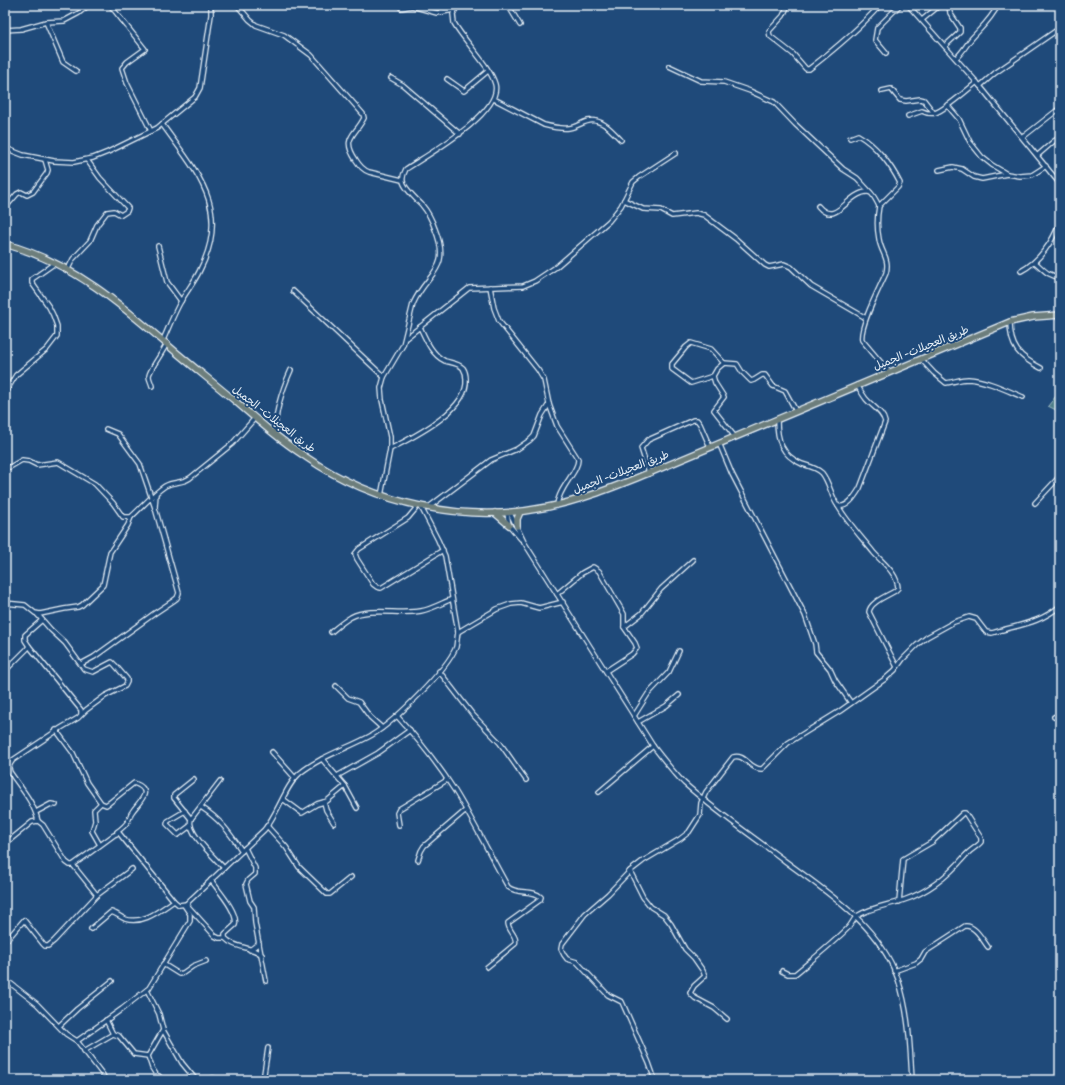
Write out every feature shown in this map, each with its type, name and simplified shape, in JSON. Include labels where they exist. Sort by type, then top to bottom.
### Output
[{"type":"main road","name":"طريق العجيلات- الجميل","points":[[5,244],[30,252],[56,263],[105,292],[255,418],[306,458],[326,470],[381,496],[429,508],[463,512],[520,512],[557,505],[590,496],[649,473],[1010,322],[1033,316],[1060,315]]},
{"type":"main road","points":[[517,526],[517,519],[520,512]]},
{"type":"main road","points":[[495,513],[509,525]]},
{"type":"street","points":[[5,30],[21,29],[46,22],[64,21],[89,5]]},
{"type":"street","points":[[110,5],[145,48],[127,62],[122,68],[127,83],[151,131]]},
{"type":"street","points":[[5,148],[22,155],[45,160],[67,162],[87,160],[108,152],[162,124],[172,114],[195,97],[200,88],[211,16],[211,5]]},
{"type":"street","points":[[237,5],[256,25],[284,35],[311,55],[363,114],[364,118],[350,138],[349,150],[364,170],[402,180],[431,218],[439,239],[441,249],[439,266],[413,304],[406,338],[384,377],[380,393],[389,428],[390,449],[381,496]]},
{"type":"street","points":[[439,5],[444,12]]},
{"type":"street","points":[[402,180],[406,169],[460,134],[478,118],[496,95],[495,84],[488,71],[454,23],[452,18],[454,10],[458,5]]},
{"type":"street","points":[[508,5],[520,24]]},
{"type":"street","points":[[788,5],[784,16],[770,30],[770,36],[793,54],[806,69],[809,69],[844,42],[880,5]]},
{"type":"street","points":[[886,53],[875,40],[877,28],[900,5]]},
{"type":"street","points":[[908,5],[977,82],[1038,155],[1060,184]]},
{"type":"street","points":[[922,20],[940,5]]},
{"type":"street","points":[[945,46],[960,32],[960,28],[950,13],[949,5]]},
{"type":"street","points":[[956,58],[963,52],[984,26],[995,12],[998,5]]},
{"type":"street","points":[[401,8],[412,6],[437,13],[454,10]]},
{"type":"street","points":[[46,22],[63,62],[76,71]]},
{"type":"street","points":[[980,86],[995,73],[1060,28]]},
{"type":"street","points":[[669,66],[701,81],[724,82],[750,91],[774,102],[795,124],[870,192],[879,206],[879,240],[888,266],[866,318],[861,335],[862,340],[889,372]]},
{"type":"street","points":[[447,79],[464,91],[488,71]]},
{"type":"street","points":[[391,78],[403,85],[460,134]]},
{"type":"street","points":[[908,116],[922,111],[934,113],[977,82]]},
{"type":"street","points":[[882,91],[891,89],[900,100],[924,100],[934,113]]},
{"type":"street","points":[[494,99],[550,127],[569,128],[586,121],[596,120],[603,124],[621,140]]},
{"type":"street","points":[[947,105],[960,119],[970,142],[982,157],[1007,174]]},
{"type":"street","points":[[1023,137],[1060,108]]},
{"type":"street","points":[[152,386],[150,381],[150,372],[162,355],[174,315],[199,273],[209,252],[213,219],[208,193],[187,158],[162,124]]},
{"type":"street","points":[[850,138],[858,135],[873,146],[884,159],[900,184],[879,206]]},
{"type":"street","points":[[1038,155],[1054,141],[1059,138],[1060,139]]},
{"type":"street","points":[[406,338],[469,288],[523,286],[543,276],[561,263],[614,216],[633,182],[676,153]]},
{"type":"street","points":[[5,208],[17,194],[21,192],[27,195],[33,192],[47,173],[48,170],[45,160]]},
{"type":"street","points":[[68,269],[80,250],[90,241],[97,225],[107,212],[114,211],[121,215],[127,211],[128,208],[100,178],[87,160]]},
{"type":"street","points":[[939,170],[953,167],[962,169],[974,177],[982,179],[1007,174],[1020,176],[1032,175],[1046,166]]},
{"type":"street","points":[[818,206],[823,212],[834,212],[839,210],[850,199],[859,194],[870,192]]},
{"type":"street","points":[[624,200],[643,209],[661,210],[672,216],[696,213],[704,215],[711,221],[721,226],[765,265],[769,267],[784,264],[790,267],[811,286],[866,318]]},
{"type":"street","points":[[1021,271],[1036,262],[1055,235],[1060,222]]},
{"type":"street","points":[[158,246],[167,282],[181,301]]},
{"type":"street","points":[[1036,262],[1049,275],[1060,277]]},
{"type":"street","points":[[5,393],[16,375],[47,349],[57,336],[57,326],[49,307],[32,283],[32,279],[56,263]]},
{"type":"street","points":[[490,287],[496,315],[544,380],[549,404],[558,426],[578,459],[577,466],[561,491],[557,505]]},
{"type":"street","points":[[293,291],[384,377]]},
{"type":"street","points":[[1010,322],[1011,338],[1016,350],[1031,363],[1041,368]]},
{"type":"street","points":[[390,449],[438,422],[458,401],[466,386],[465,371],[463,368],[460,365],[445,361],[436,355],[430,347],[420,327]]},
{"type":"street","points":[[724,363],[713,376],[691,383],[672,369],[672,364],[683,350],[691,343],[695,343],[711,350],[724,363],[737,364],[742,372],[751,381],[765,375],[772,386],[785,391],[796,411]]},
{"type":"street","points":[[921,359],[934,373],[946,382],[960,379],[970,379],[1023,397]]},
{"type":"street","points":[[275,434],[277,413],[283,390],[291,370]]},
{"type":"street","points":[[713,376],[715,384],[724,397],[714,410],[735,437]]},
{"type":"street","points":[[838,506],[848,505],[856,494],[861,485],[885,422],[879,410],[867,400],[857,385]]},
{"type":"street","points":[[429,508],[491,460],[517,449],[530,440],[534,436],[542,415],[549,404]]},
{"type":"street","points":[[37,614],[78,608],[101,588],[105,583],[110,552],[128,525],[131,517],[166,486],[183,482],[190,478],[232,444],[255,418]]},
{"type":"street","points":[[777,419],[777,434],[781,446],[793,458],[820,472],[828,484],[842,514],[896,578],[898,588],[873,604],[869,609],[898,667]]},
{"type":"street","points":[[649,473],[641,450],[642,445],[648,440],[693,420],[697,420],[700,424],[710,447]]},
{"type":"street","points":[[80,664],[94,657],[179,596],[155,508],[141,467],[137,459],[118,434],[106,429]]},
{"type":"street","points":[[719,443],[738,485],[805,615],[815,644],[816,652],[830,669],[835,680],[851,703]]},
{"type":"street","points":[[5,467],[10,467],[22,460],[37,464],[58,462],[95,484],[113,504],[128,525]]},
{"type":"street","points":[[1035,503],[1060,476]]},
{"type":"street","points":[[155,508],[156,494]]},
{"type":"street","points":[[117,832],[174,901],[179,905],[185,904],[267,826],[295,778],[322,759],[367,738],[397,716],[439,671],[456,647],[458,632],[443,550],[419,506],[408,518],[356,552],[356,556],[373,584],[381,588],[443,550]]},
{"type":"street","points":[[508,513],[509,525],[524,542],[653,746],[671,769],[703,798],[830,894],[856,917],[881,947],[897,978],[908,1016],[912,1080]]},
{"type":"street","points":[[508,513],[517,526],[524,542]]},
{"type":"street","points":[[123,517],[131,517]]},
{"type":"street","points":[[624,627],[641,614],[661,589],[694,560]]},
{"type":"street","points":[[558,594],[586,570],[595,568],[599,571],[622,611],[624,617],[624,627],[635,642],[637,648],[632,654],[606,671]]},
{"type":"street","points":[[331,632],[356,615],[369,612],[421,611],[435,607],[452,599]]},
{"type":"street","points":[[458,632],[497,609],[510,604],[521,603],[539,608],[563,602]]},
{"type":"street","points":[[5,604],[25,605],[37,614],[65,643],[86,670],[93,672],[108,663],[113,663],[127,679],[125,686],[105,696],[81,712],[74,720],[56,730],[13,760],[9,767],[10,772],[31,802],[36,812],[38,821],[43,825],[66,862],[73,865],[97,895]]},
{"type":"street","points":[[655,1080],[622,1002],[608,995],[578,962],[568,959],[561,949],[562,944],[585,914],[608,894],[630,871],[689,832],[700,816],[700,809],[706,792],[733,757],[741,757],[757,769],[762,768],[788,743],[834,715],[885,679],[898,667],[903,659],[917,645],[941,629],[964,618],[976,619],[986,632],[992,633],[1036,622],[1060,606]]},
{"type":"street","points":[[42,620],[25,635],[25,640],[81,712]]},
{"type":"street","points":[[5,671],[7,665],[19,659],[29,646]]},
{"type":"street","points":[[634,716],[648,694],[669,672],[679,651]]},
{"type":"street","points":[[439,671],[473,715],[500,743],[526,780]]},
{"type":"street","points":[[336,686],[348,698],[359,702],[370,717],[382,728]]},
{"type":"street","points":[[638,722],[666,706],[679,695]]},
{"type":"street","points":[[1054,717],[1060,714]]},
{"type":"street","points":[[397,716],[410,730],[447,780],[466,810],[508,887],[516,892],[537,894],[541,897],[540,900],[508,923],[508,926],[516,938],[516,944],[487,967]]},
{"type":"street","points":[[56,730],[73,753],[87,783],[101,803],[106,805],[134,783],[140,785],[145,795],[132,811],[128,821],[117,832],[73,865]]},
{"type":"street","points":[[337,776],[378,753],[410,730]]},
{"type":"street","points":[[599,792],[653,746]]},
{"type":"street","points":[[272,752],[295,778]]},
{"type":"street","points":[[322,759],[345,786],[356,808]]},
{"type":"street","points":[[191,819],[174,798],[174,795],[194,779]]},
{"type":"street","points":[[398,824],[397,813],[399,809],[447,780]]},
{"type":"street","points":[[220,781],[202,807],[191,819],[190,826],[202,843],[224,868]]},
{"type":"street","points":[[283,799],[302,813],[317,804],[328,801],[345,786]]},
{"type":"street","points":[[324,802],[326,810],[334,823]]},
{"type":"street","points":[[100,845],[92,831],[95,821],[94,810],[101,803]]},
{"type":"street","points":[[36,812],[51,804],[56,805]]},
{"type":"street","points":[[202,807],[222,823],[244,849],[255,868],[255,874],[246,884],[250,901],[254,907],[254,916],[266,981]]},
{"type":"street","points":[[418,860],[420,851],[424,846],[466,810]]},
{"type":"street","points":[[185,811],[168,821],[167,824],[178,835],[190,826]]},
{"type":"street","points":[[782,971],[788,974],[795,974],[849,927],[856,917],[880,906],[899,902],[919,894],[931,887],[980,843],[980,838],[966,813],[959,816],[932,842],[903,859],[899,902]]},
{"type":"street","points":[[5,844],[32,822],[38,821]]},
{"type":"street","points":[[267,826],[286,847],[299,867],[327,894],[330,894],[351,877]]},
{"type":"street","points":[[5,942],[24,920],[43,944],[48,946],[97,895],[132,868]]},
{"type":"street","points":[[630,871],[643,898],[664,915],[685,949],[694,958],[703,971],[705,976],[694,986],[690,994],[714,1008],[727,1019]]},
{"type":"street","points":[[211,880],[227,902],[236,918],[235,925],[225,934],[225,938]]},
{"type":"street","points":[[91,929],[111,912],[128,919],[137,919],[151,916],[174,901]]},
{"type":"street","points":[[185,904],[215,936],[225,938],[231,943],[257,951],[262,956]]},
{"type":"street","points":[[77,1041],[146,990],[153,982],[190,921],[190,914],[185,904]]},
{"type":"street","points":[[894,971],[919,961],[925,952],[965,926],[973,928],[988,947]]},
{"type":"street","points":[[250,950],[259,943]]},
{"type":"street","points":[[163,964],[179,974],[206,961]]},
{"type":"street","points":[[5,979],[37,1004],[59,1026],[77,1041],[103,1075],[105,1080]]},
{"type":"street","points":[[59,1026],[77,1009],[112,981]]},
{"type":"street","points":[[146,990],[159,1014],[163,1030],[182,1063],[196,1080]]},
{"type":"street","points":[[106,1020],[113,1034],[119,1036],[134,1054],[148,1056]]},
{"type":"street","points":[[162,1080],[159,1076],[156,1076],[153,1071],[148,1056],[163,1030]]},
{"type":"street","points":[[84,1051],[113,1034]]},
{"type":"street","points":[[263,1080],[268,1048]]},
{"type":"street","points":[[207,1080],[213,1078],[219,1080]]},
{"type":"green space","points":[[1060,391],[1060,412],[1048,406]]}]
